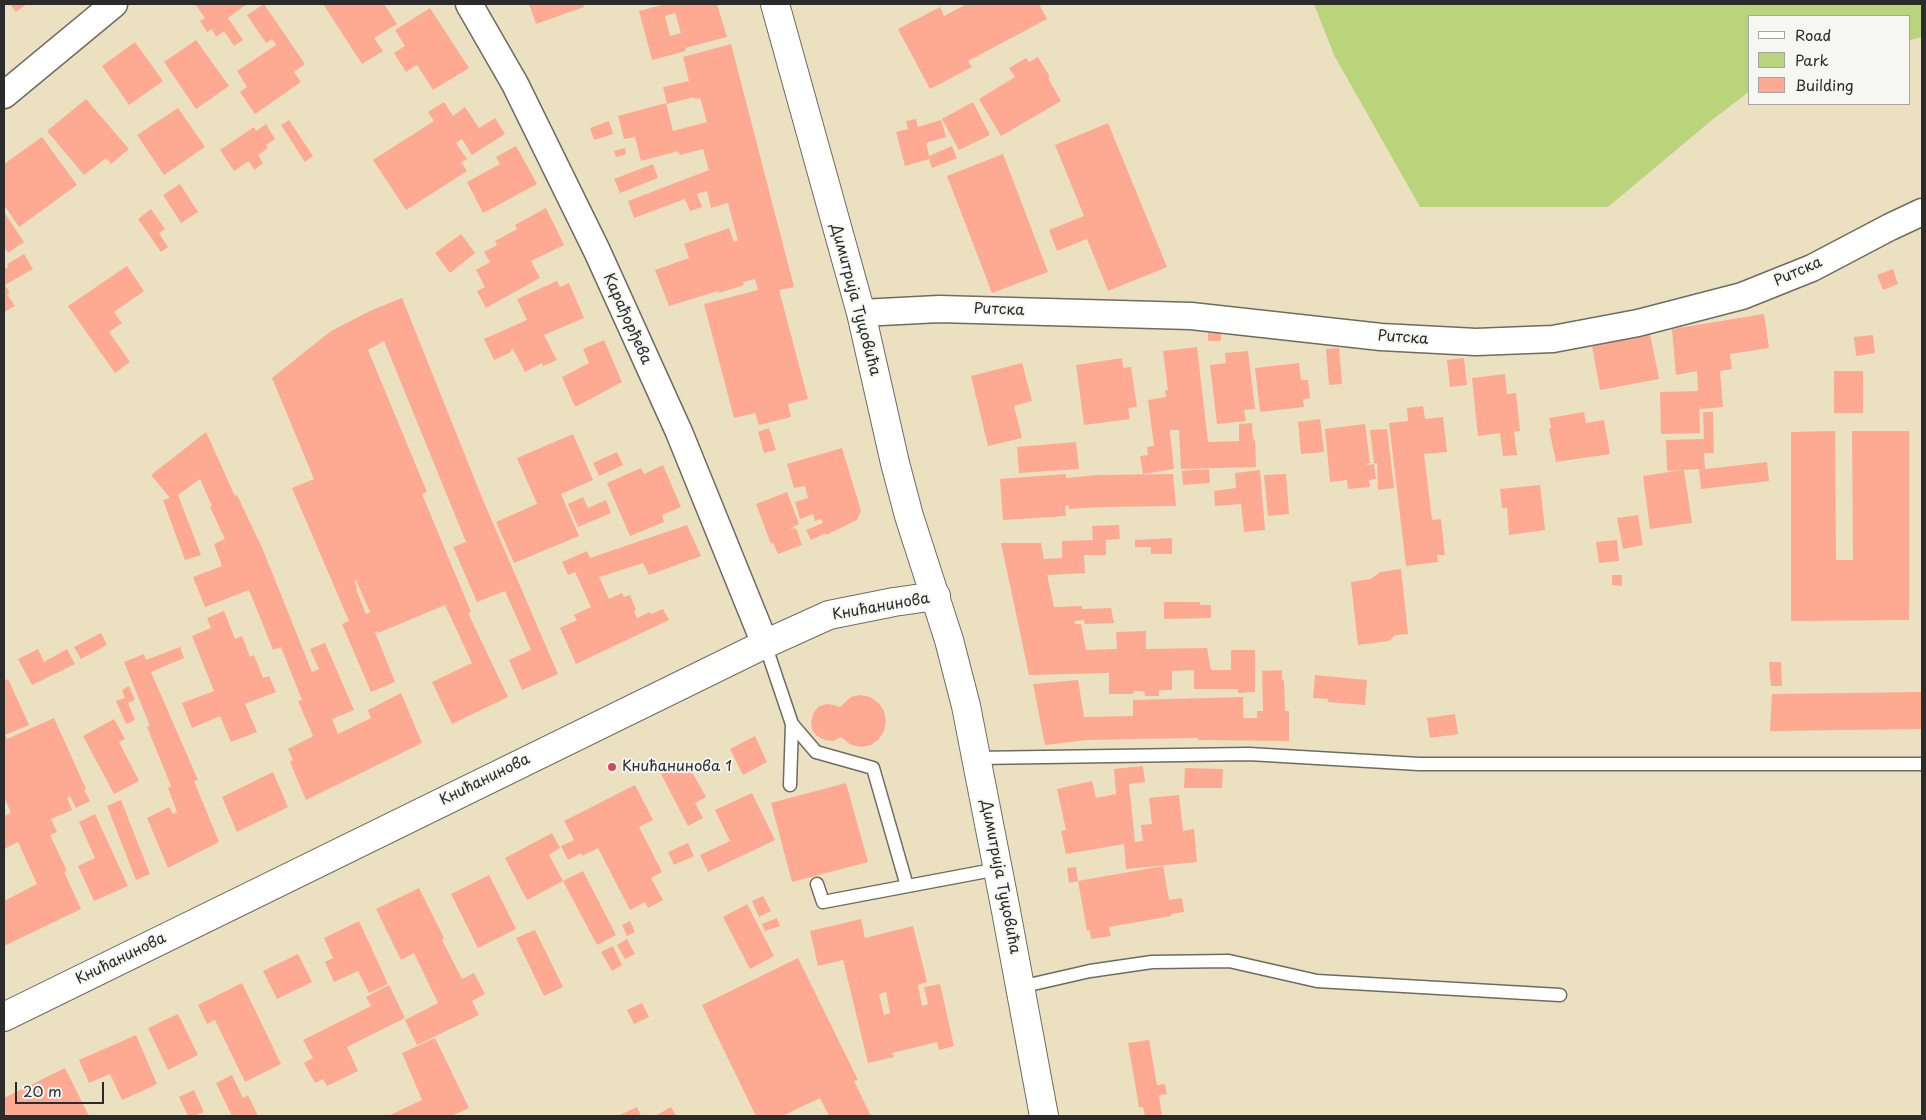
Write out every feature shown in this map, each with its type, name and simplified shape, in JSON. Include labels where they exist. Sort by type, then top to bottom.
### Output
[{"type":"main road","name":"Димитрија Туцовића","points":[[775,4],[861,313],[902,489],[936,596]]},
{"type":"main road","name":"Книћанинова","points":[[4,1017],[765,644],[829,615],[936,596],[949,640]]},
{"type":"main road","name":"Димитрија Туцовића","points":[[949,640],[976,758],[1044,1116]]},
{"type":"street","points":[[4,95],[114,4]]},
{"type":"street","name":"Карађорђева","points":[[469,4],[514,84],[596,251],[679,432],[765,644]]},
{"type":"street","name":"Ритска","points":[[861,313],[939,309],[1191,316],[1447,341],[1476,342],[1553,339],[1638,323],[1742,296],[1812,268],[1922,212]]},
{"type":"lane","points":[[765,644],[792,724],[790,785]]},
{"type":"lane","points":[[792,724],[816,752],[873,768],[907,886]]},
{"type":"lane","points":[[976,758],[1249,754],[1419,764],[1922,764]]},
{"type":"lane","points":[[817,884],[823,902],[998,869]]},
{"type":"lane","points":[[1020,987],[1090,971],[1152,962],[1229,961],[1317,980],[1560,995]]},
{"type":"green space","points":[[1314,4],[1922,4],[1922,37],[1911,40],[1911,15],[1748,15],[1748,93],[1712,120],[1608,207],[1420,207],[1334,55]]},
{"type":"building","points":[[10,4],[27,4],[16,12]]},
{"type":"building","points":[[195,4],[247,4],[228,18],[243,40],[234,46],[224,31],[216,37],[212,29],[207,32],[200,21],[205,18]]},
{"type":"building","points":[[264,4],[305,64],[294,72],[301,82],[255,114],[240,92],[247,87],[237,71],[276,45],[272,39],[266,43],[247,15]]},
{"type":"building","points":[[323,4],[384,4],[397,24],[374,38],[383,51],[362,64]]},
{"type":"building","points":[[529,4],[583,4],[584,7],[536,24]]},
{"type":"building","points":[[666,4],[717,4],[727,37],[685,48],[686,51],[652,60],[639,11]],"holes":[[[675,13],[681,33],[670,36],[665,16]]]},
{"type":"building","points":[[967,4],[1039,4],[1047,19],[968,61],[972,67],[930,89],[898,29],[940,7],[944,16]]},
{"type":"building","points":[[430,8],[469,68],[433,90],[417,65],[406,72],[394,53],[405,46],[395,30]]},
{"type":"building","points":[[196,40],[229,86],[196,109],[164,62]]},
{"type":"building","points":[[135,42],[163,81],[129,105],[102,66]]},
{"type":"building","points":[[731,44],[794,287],[779,290],[808,399],[788,404],[791,417],[759,425],[755,413],[734,418],[704,304],[758,290],[755,279],[743,282],[744,285],[719,293],[718,291],[669,306],[655,270],[689,258],[684,244],[729,228],[734,242],[738,241],[728,203],[711,208],[707,191],[697,194],[702,207],[690,211],[685,199],[634,218],[628,201],[709,170],[703,149],[680,155],[678,151],[641,161],[635,137],[624,139],[618,116],[666,103],[673,131],[707,122],[700,98],[694,99],[694,97],[667,104],[663,87],[689,81],[683,57]]},
{"type":"building","points":[[1038,57],[1061,101],[1001,136],[979,99],[1015,77],[1009,68],[1026,58],[1029,62]]},
{"type":"building","points":[[86,99],[129,149],[111,164],[106,158],[84,175],[47,131]]},
{"type":"building","points":[[444,102],[453,116],[465,107],[479,128],[495,118],[505,134],[472,155],[462,139],[456,143],[467,159],[461,162],[467,171],[406,210],[373,160],[434,121],[428,112]]},
{"type":"building","points":[[973,102],[990,135],[959,150],[942,119]]},
{"type":"building","points":[[178,108],[205,147],[164,175],[137,135]]},
{"type":"building","points":[[916,119],[918,127],[941,120],[946,137],[926,143],[929,156],[952,146],[957,158],[932,168],[929,159],[905,166],[896,132],[908,129],[906,121]]},
{"type":"building","points":[[289,120],[313,156],[305,162],[281,125]]},
{"type":"building","points":[[609,121],[613,134],[594,140],[590,128]]},
{"type":"building","points":[[1108,123],[1167,267],[1108,291],[1087,239],[1057,251],[1049,230],[1084,216],[1055,145]]},
{"type":"building","points":[[266,124],[275,139],[266,145],[268,148],[258,155],[263,163],[254,170],[249,161],[234,171],[220,150],[254,127],[256,131]]},
{"type":"building","points":[[42,137],[77,185],[19,227],[4,205],[4,164]]},
{"type":"building","points":[[516,146],[537,184],[483,213],[467,182],[500,164],[496,157]]},
{"type":"building","points":[[625,148],[626,154],[616,157],[614,151]]},
{"type":"building","points":[[1003,154],[1048,272],[992,293],[947,176]]},
{"type":"building","points":[[653,164],[658,178],[620,193],[614,179]]},
{"type":"building","points":[[180,184],[198,212],[181,223],[163,195]]},
{"type":"building","points":[[546,208],[564,245],[531,261],[540,278],[486,308],[477,291],[485,287],[476,270],[490,262],[484,252],[497,245],[495,241],[517,229],[515,225]]},
{"type":"building","points":[[151,209],[165,229],[159,233],[168,247],[161,252],[138,219]]},
{"type":"building","points":[[4,212],[24,242],[8,253],[4,247]]},
{"type":"building","points":[[461,234],[475,253],[450,273],[435,253]]},
{"type":"building","points":[[24,254],[33,269],[5,285],[10,293],[7,294],[15,306],[4,312],[4,270],[8,267],[7,264]]},
{"type":"building","points":[[127,266],[144,291],[114,312],[122,323],[109,332],[130,362],[115,373],[68,306]]},
{"type":"building","points":[[1893,269],[1898,284],[1883,290],[1877,275]]},
{"type":"building","points":[[557,281],[560,287],[569,283],[584,318],[544,335],[557,360],[543,366],[542,363],[525,372],[513,349],[510,350],[511,352],[494,360],[484,339],[527,320],[517,299]]},
{"type":"building","points":[[402,298],[483,500],[558,674],[522,690],[509,660],[531,650],[505,591],[477,602],[453,547],[466,542],[384,341],[368,350],[427,492],[422,494],[471,612],[468,613],[508,697],[452,724],[432,682],[472,663],[445,605],[378,633],[378,631],[375,632],[395,682],[371,692],[342,624],[349,621],[292,488],[314,479],[272,378],[331,331],[372,310]],"holes":[[[356,580],[370,612],[366,614],[356,589],[354,581]]]},
{"type":"building","points":[[1764,314],[1769,348],[1730,354],[1732,369],[1720,371],[1723,407],[1700,409],[1699,403],[1700,433],[1661,434],[1660,392],[1698,391],[1697,371],[1676,375],[1672,329]]},
{"type":"building","points":[[1208,332],[1221,332],[1221,341],[1208,341]]},
{"type":"building","points":[[1650,334],[1659,379],[1600,390],[1592,346]]},
{"type":"building","points":[[1873,335],[1875,353],[1856,356],[1854,337]]},
{"type":"building","points":[[604,340],[622,382],[575,407],[562,377],[589,363],[583,349]]},
{"type":"building","points":[[1197,347],[1208,442],[1239,441],[1239,424],[1252,423],[1256,467],[1181,469],[1179,430],[1170,430],[1174,469],[1143,474],[1140,456],[1148,455],[1147,447],[1154,446],[1148,400],[1166,397],[1165,390],[1168,390],[1163,351]]},
{"type":"building","points":[[1339,348],[1342,384],[1329,385],[1326,349]]},
{"type":"building","points":[[1248,351],[1255,409],[1244,410],[1246,421],[1217,424],[1210,365],[1226,363],[1225,353]]},
{"type":"building","points":[[1122,358],[1123,368],[1131,367],[1137,407],[1128,408],[1130,419],[1084,425],[1076,365]]},
{"type":"building","points":[[1464,358],[1467,385],[1450,387],[1447,360]]},
{"type":"building","points":[[1022,363],[1032,401],[1014,406],[1022,438],[988,446],[971,376]]},
{"type":"building","points":[[1299,363],[1301,380],[1308,380],[1310,398],[1303,399],[1304,407],[1260,412],[1255,368]]},
{"type":"building","points":[[1834,371],[1863,371],[1863,413],[1834,413]]},
{"type":"building","points":[[1505,374],[1507,394],[1516,393],[1520,431],[1514,432],[1517,455],[1503,456],[1500,433],[1478,436],[1472,378]]},
{"type":"building","points":[[1423,406],[1425,419],[1443,417],[1447,452],[1424,454],[1432,520],[1441,519],[1445,555],[1437,555],[1438,562],[1406,566],[1389,423],[1408,421],[1407,408]]},
{"type":"building","points":[[1584,412],[1586,423],[1604,420],[1610,454],[1556,462],[1549,429],[1551,428],[1549,418]]},
{"type":"building","points":[[1703,412],[1713,412],[1714,453],[1704,453],[1705,469],[1767,462],[1769,481],[1701,489],[1699,469],[1684,470],[1692,523],[1650,529],[1643,476],[1682,470],[1667,471],[1666,440],[1704,439]]},
{"type":"building","points":[[1320,419],[1324,452],[1301,454],[1298,422]]},
{"type":"building","points":[[1365,424],[1370,463],[1367,463],[1367,465],[1374,464],[1376,479],[1369,480],[1370,487],[1348,489],[1347,480],[1330,482],[1325,429]]},
{"type":"building","points":[[769,428],[776,450],[764,453],[758,432]]},
{"type":"building","points":[[1387,429],[1394,488],[1378,490],[1377,463],[1374,463],[1370,430]]},
{"type":"building","points":[[1835,431],[1836,560],[1853,560],[1852,431],[1909,431],[1909,620],[1791,621],[1791,432]]},
{"type":"building","points":[[206,432],[235,496],[237,495],[263,550],[312,672],[319,669],[310,649],[325,643],[354,710],[332,719],[338,734],[371,718],[368,710],[401,693],[422,743],[306,800],[290,762],[293,760],[288,749],[313,736],[298,701],[302,700],[281,647],[273,650],[249,590],[205,607],[193,577],[222,566],[214,544],[225,539],[210,507],[212,506],[200,479],[178,495],[201,555],[185,560],[163,500],[170,498],[151,475]]},
{"type":"building","points":[[573,434],[593,480],[561,494],[579,536],[514,563],[496,522],[537,504],[517,458]]},
{"type":"building","points":[[1076,442],[1079,469],[1019,473],[1017,447]]},
{"type":"building","points":[[842,448],[861,511],[857,520],[811,540],[806,530],[823,523],[821,519],[815,521],[813,514],[800,519],[795,502],[808,498],[805,486],[794,488],[787,464]]},
{"type":"building","points":[[617,452],[623,465],[599,476],[593,463]]},
{"type":"building","points":[[663,465],[681,507],[662,515],[664,522],[630,536],[607,483],[641,468],[644,474]]},
{"type":"building","points":[[1209,469],[1210,483],[1183,485],[1182,471]]},
{"type":"building","points":[[1260,470],[1265,530],[1244,532],[1241,504],[1215,506],[1214,491],[1236,488],[1235,473]]},
{"type":"building","points":[[1066,474],[1066,478],[1098,475],[1173,474],[1176,506],[1069,509],[1069,505],[1065,506],[1066,516],[1003,520],[1000,479]]},
{"type":"building","points":[[1286,474],[1289,514],[1268,516],[1264,475]]},
{"type":"building","points":[[1540,485],[1545,530],[1509,535],[1507,508],[1502,508],[1500,489]]},
{"type":"building","points":[[787,492],[799,524],[791,529],[796,528],[802,545],[778,554],[773,543],[771,544],[756,504]]},
{"type":"building","points":[[583,497],[588,508],[606,500],[611,513],[578,527],[568,504]]},
{"type":"building","points":[[1638,515],[1643,545],[1623,549],[1617,518]]},
{"type":"building","points":[[687,525],[701,556],[649,575],[643,563],[599,577],[609,599],[622,593],[624,597],[630,595],[637,618],[663,609],[669,620],[576,664],[560,628],[577,620],[574,615],[591,607],[575,572],[568,575],[562,562],[587,551],[590,558]]},
{"type":"building","points":[[1119,525],[1120,539],[1106,540],[1106,555],[1084,555],[1085,573],[1047,575],[1054,607],[1082,606],[1082,609],[1111,608],[1114,623],[1085,624],[1084,620],[1074,621],[1075,624],[1081,624],[1086,650],[1117,649],[1116,632],[1146,631],[1146,649],[1207,648],[1211,670],[1231,670],[1231,650],[1255,650],[1255,692],[1238,693],[1238,689],[1194,689],[1194,670],[1172,671],[1172,690],[1159,690],[1159,696],[1145,696],[1144,691],[1134,691],[1133,694],[1109,694],[1109,673],[1029,675],[1001,543],[1041,543],[1044,559],[1062,558],[1062,541],[1093,540],[1092,526]]},
{"type":"building","points":[[1172,538],[1172,554],[1151,554],[1151,547],[1135,547],[1135,540]]},
{"type":"building","points":[[1617,540],[1619,561],[1599,563],[1596,542]]},
{"type":"building","points":[[1401,569],[1408,634],[1395,635],[1389,641],[1358,645],[1351,582],[1371,579],[1380,572]]},
{"type":"building","points":[[1612,575],[1622,575],[1622,586],[1612,585]]},
{"type":"building","points":[[1164,602],[1200,602],[1200,605],[1211,605],[1211,618],[1164,619]]},
{"type":"building","points":[[224,611],[235,639],[242,636],[250,657],[254,655],[263,678],[269,676],[276,692],[245,704],[257,732],[231,742],[220,716],[192,728],[182,703],[214,691],[192,636],[211,628],[207,618]]},
{"type":"building","points":[[101,633],[107,645],[81,659],[74,647]]},
{"type":"building","points":[[180,647],[184,658],[151,672],[198,780],[194,781],[219,842],[168,868],[147,818],[169,807],[173,814],[177,812],[168,788],[171,786],[147,727],[150,726],[124,662],[144,654],[146,660]]},
{"type":"building","points":[[38,649],[44,662],[67,649],[75,664],[32,685],[18,659]]},
{"type":"building","points":[[1769,662],[1781,662],[1782,686],[1771,686]]},
{"type":"building","points":[[1282,670],[1285,711],[1289,711],[1289,741],[1198,740],[1198,738],[1133,739],[1087,740],[1045,745],[1033,684],[1078,680],[1084,717],[1133,716],[1133,700],[1243,697],[1243,718],[1257,718],[1257,711],[1263,711],[1262,671]]},
{"type":"building","points":[[1315,675],[1367,680],[1365,705],[1328,702],[1328,699],[1313,698]]},
{"type":"building","points":[[8,679],[29,725],[5,735],[7,739],[54,718],[90,801],[76,808],[70,796],[67,798],[72,810],[51,819],[57,832],[50,835],[67,871],[64,872],[81,909],[4,946],[4,901],[37,884],[18,842],[4,849],[4,816],[11,813],[4,797],[4,681]]},
{"type":"building","points":[[129,686],[135,700],[128,703],[135,720],[126,724],[116,701],[125,698],[122,690]]},
{"type":"building","points":[[1922,692],[1922,729],[1770,731],[1772,694]]},
{"type":"building","points":[[860,695],[870,697],[879,703],[884,711],[886,721],[884,731],[879,739],[871,745],[861,747],[851,745],[841,737],[833,741],[817,736],[812,730],[811,722],[813,714],[818,707],[826,704],[840,707],[851,697]]},
{"type":"building","points":[[1455,714],[1458,734],[1430,738],[1427,718]]},
{"type":"building","points":[[114,719],[125,739],[119,742],[139,781],[114,794],[83,736]]},
{"type":"building","points":[[755,736],[767,762],[743,775],[730,749]]},
{"type":"building","points":[[686,761],[706,797],[695,803],[703,818],[688,826],[661,774]]},
{"type":"building","points":[[1143,766],[1145,782],[1129,784],[1135,842],[1143,841],[1141,825],[1152,824],[1149,798],[1179,795],[1183,831],[1194,829],[1197,862],[1126,869],[1124,844],[1066,854],[1061,831],[1066,830],[1057,789],[1092,781],[1096,798],[1116,794],[1114,769]]},
{"type":"building","points":[[1185,768],[1223,769],[1222,788],[1184,788]]},
{"type":"building","points":[[273,772],[288,807],[237,832],[222,797]]},
{"type":"building","points":[[846,783],[868,862],[792,882],[771,803]]},
{"type":"building","points":[[635,785],[653,820],[639,827],[662,872],[651,878],[663,900],[648,908],[645,902],[630,910],[598,848],[582,856],[581,853],[568,860],[561,846],[574,840],[564,821]]},
{"type":"building","points":[[752,793],[775,840],[708,872],[700,855],[730,841],[715,810]]},
{"type":"building","points":[[121,800],[150,874],[136,880],[107,806]]},
{"type":"building","points":[[95,814],[128,886],[94,901],[78,866],[95,858],[79,822]]},
{"type":"building","points":[[552,833],[560,848],[549,855],[563,881],[527,900],[505,858]]},
{"type":"building","points":[[688,843],[694,856],[674,865],[668,852]]},
{"type":"building","points":[[1163,866],[1169,900],[1182,898],[1184,912],[1109,927],[1111,936],[1091,939],[1090,930],[1087,931],[1078,881]]},
{"type":"building","points":[[1076,867],[1078,881],[1069,883],[1067,868]]},
{"type":"building","points":[[583,871],[616,935],[597,945],[563,881]]},
{"type":"building","points":[[489,875],[516,929],[478,948],[451,894]]},
{"type":"building","points":[[419,888],[462,979],[474,973],[485,994],[472,1001],[479,1015],[417,1045],[405,1020],[438,1003],[414,953],[401,960],[376,909]]},
{"type":"building","points":[[763,896],[771,911],[759,917],[752,901]]},
{"type":"building","points":[[747,904],[774,956],[750,969],[723,917]]},
{"type":"building","points":[[777,918],[780,926],[765,931],[762,924]]},
{"type":"building","points":[[861,919],[865,938],[913,926],[927,982],[918,985],[922,1006],[928,1004],[924,987],[940,984],[954,1046],[939,1050],[937,1042],[892,1053],[894,1057],[868,1063],[843,960],[818,966],[810,931]],"holes":[[[886,992],[890,1013],[884,1015],[879,994]]]},
{"type":"building","points":[[359,921],[388,984],[369,993],[358,971],[334,982],[325,962],[333,958],[324,938]]},
{"type":"building","points":[[630,921],[635,932],[627,936],[622,925]]},
{"type":"building","points":[[535,930],[563,987],[544,996],[516,938]]},
{"type":"building","points":[[627,939],[635,954],[625,959],[617,945]]},
{"type":"building","points":[[613,946],[622,965],[612,971],[601,952]]},
{"type":"building","points":[[298,954],[312,982],[277,999],[263,971]]},
{"type":"building","points":[[798,958],[858,1080],[854,1081],[871,1116],[829,1116],[820,1098],[782,1116],[756,1116],[702,1005]]},
{"type":"building","points":[[242,983],[281,1064],[245,1082],[215,1020],[207,1024],[198,1005]]},
{"type":"building","points":[[389,985],[405,1018],[347,1047],[358,1071],[327,1086],[323,1079],[315,1083],[304,1063],[313,1058],[303,1040],[371,1006],[366,997]]},
{"type":"building","points":[[642,1003],[649,1017],[634,1024],[627,1010]]},
{"type":"building","points":[[178,1014],[198,1055],[168,1070],[148,1028]]},
{"type":"building","points":[[136,1035],[157,1084],[122,1100],[110,1074],[89,1083],[79,1060]]},
{"type":"building","points":[[435,1038],[469,1108],[451,1116],[388,1116],[422,1100],[402,1053]]},
{"type":"building","points":[[1149,1040],[1157,1085],[1165,1084],[1167,1094],[1159,1095],[1162,1116],[1145,1116],[1143,1107],[1139,1107],[1128,1043]]},
{"type":"building","points":[[65,1068],[89,1116],[4,1116],[4,1098]]},
{"type":"building","points":[[232,1075],[243,1098],[248,1095],[258,1116],[232,1116],[216,1083]]},
{"type":"building","points":[[194,1090],[204,1112],[188,1116],[179,1097]]},
{"type":"building","points":[[637,1107],[641,1116],[618,1116]]},
{"type":"building","points":[[671,1107],[676,1116],[655,1116]]},
{"type":"place","name":"Книћанинова 1","points":[[612,767]]}]
